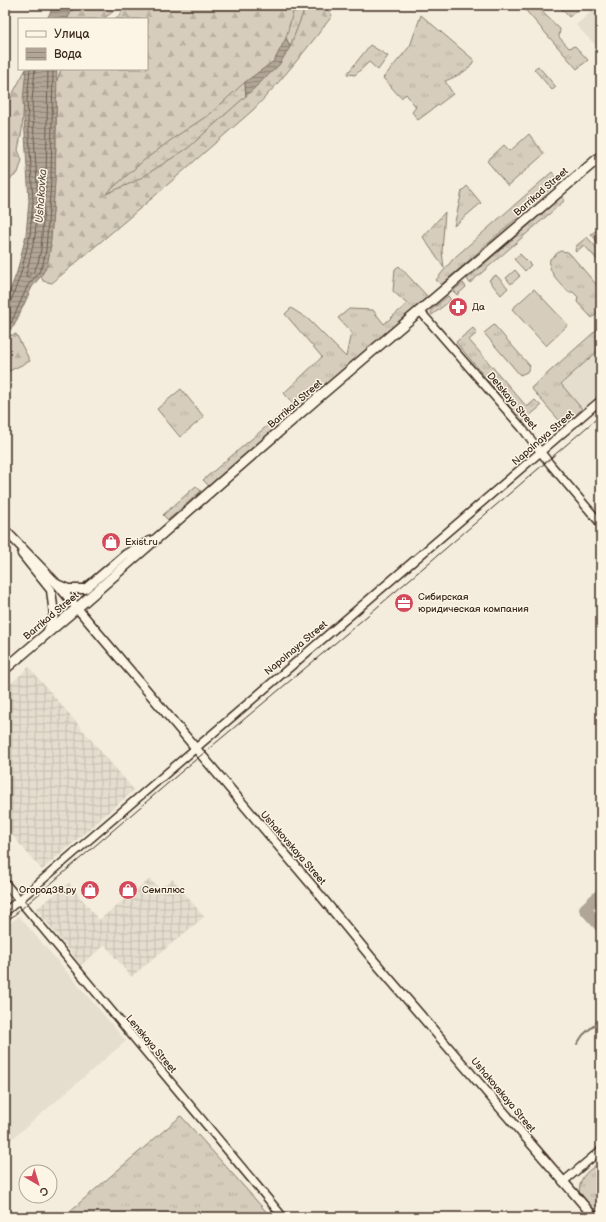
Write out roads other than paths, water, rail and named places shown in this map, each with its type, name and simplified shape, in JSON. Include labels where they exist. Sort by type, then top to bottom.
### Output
[{"type":"main road","name":"Barrikad Street","points":[[5,669],[601,156]]},
{"type":"main road","name":"Ushakovskaya Street","points":[[5,530],[58,585],[594,1217]]},
{"type":"main road","points":[[5,533],[51,590],[54,615],[47,633]]},
{"type":"main road","points":[[58,585],[68,589],[85,589],[126,554],[161,534]]},
{"type":"street","name":"Detskaya Street","points":[[420,311],[601,524]]},
{"type":"street","name":"Napolnaya Street","points":[[5,912],[601,400]]},
{"type":"street","name":"Lenskaya Street","points":[[5,883],[283,1217]]},
{"type":"street","points":[[563,1182],[601,1150]]},
{"type":"water","points":[[54,5],[75,5],[68,18],[48,18]]},
{"type":"water","points":[[286,38],[290,47],[279,65],[246,96],[245,82],[274,61]]},
{"type":"water","name":"Ushakovka","points":[[26,70],[57,70],[55,181],[50,251],[47,266],[32,287],[14,326],[5,334],[5,304],[17,272],[26,235],[29,201],[23,101]]},
{"type":"waterway","points":[[601,894],[585,909],[601,927]]},
{"type":"waterway","points":[[577,1044],[583,1035],[601,1019]]},
{"type":"tram line","points":[[5,923],[181,772],[346,634],[601,415]]},
{"type":"place","name":"Да","points":[[458,307]]},
{"type":"place","name":"Exist.ru","points":[[111,542]]},
{"type":"place","name":"Сибирская юридическая компания","points":[[404,603]]},
{"type":"place","name":"Огород38.ру","points":[[90,890]]},
{"type":"place","name":"Семплюс","points":[[128,890]]}]
